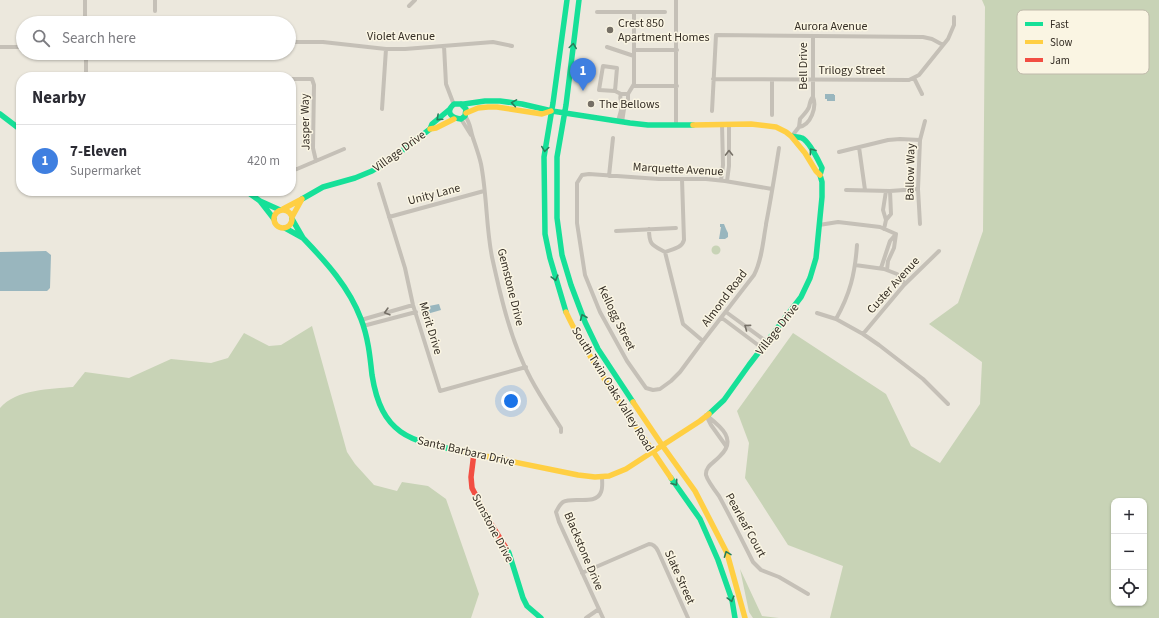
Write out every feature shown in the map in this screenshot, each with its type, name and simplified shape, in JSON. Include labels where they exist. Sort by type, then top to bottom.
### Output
[{"type":"street","points":[[85,0],[85,16]]},
{"type":"street","points":[[155,0],[155,10]]},
{"type":"street","points":[[409,6],[414,0]]},
{"type":"street","name":"South Twin Oaks Valley Road","points":[[567,0],[552,111],[544,157],[544,216],[550,258],[558,290],[574,329],[588,354],[652,451],[700,519],[718,560],[732,600],[735,618]]},
{"type":"street","name":"South Twin Oaks Valley Road","points":[[580,0],[556,158],[557,218],[562,256],[585,322],[598,349],[662,445],[695,491],[727,553],[744,618]]},
{"type":"street","points":[[676,0],[676,124]]},
{"type":"street","points":[[597,12],[665,12]]},
{"type":"street","points":[[620,122],[625,103],[628,101],[628,94],[634,84],[634,12]]},
{"type":"street","points":[[922,94],[914,78],[919,75],[948,39],[954,25],[954,17]]},
{"type":"street","name":"Aurora Avenue","points":[[713,79],[716,35],[923,37],[932,38],[943,45]]},
{"type":"street","name":"Bell Drive","points":[[812,116],[815,101],[813,97],[813,36]]},
{"type":"street","name":"Violet Avenue","points":[[296,42],[323,42],[405,49],[493,42],[512,46]]},
{"type":"street","points":[[444,46],[446,84],[452,107],[450,114],[454,119],[464,116],[465,107],[462,104],[452,107]]},
{"type":"street","points":[[0,47],[16,47]]},
{"type":"street","points":[[608,47],[634,56]]},
{"type":"street","points":[[382,109],[386,48]]},
{"type":"street","points":[[634,50],[677,50]]},
{"type":"street","points":[[86,60],[86,72]]},
{"type":"street","points":[[615,91],[617,68],[603,66],[599,90],[628,94]]},
{"type":"street","name":"Trilogy Street","points":[[713,79],[909,80],[914,78]]},
{"type":"street","name":"Jasper Way","points":[[296,79],[312,79],[314,85],[313,148],[316,161]]},
{"type":"street","points":[[712,111],[713,79]]},
{"type":"street","points":[[772,80],[772,115]]},
{"type":"street","points":[[633,86],[677,86]]},
{"type":"street","points":[[620,122],[622,105],[619,98],[621,94]]},
{"type":"street","name":"Bell Drive","points":[[799,127],[800,119],[805,113],[813,97]]},
{"type":"street","name":"Village Drive","points":[[462,104],[475,101],[494,100],[543,107],[552,111],[648,125],[767,124],[779,128],[792,136],[801,138],[815,155],[822,168],[820,175],[822,182],[822,197],[816,258],[810,278],[801,297],[724,400],[700,421],[652,451]]},
{"type":"street","name":"Village Drive","points":[[282,210],[313,191],[366,174],[383,164],[430,129],[432,124],[452,107]]},
{"type":"street","name":"Village Drive","points":[[464,116],[478,108],[488,107],[542,114],[552,111]]},
{"type":"street","points":[[792,136],[799,127],[811,120],[812,116],[805,113]]},
{"type":"street","points":[[0,114],[16,127]]},
{"type":"street","name":"Gemstone Drive","points":[[464,116],[478,150],[481,163],[488,235],[495,271],[507,316],[514,338],[531,378],[561,428],[561,432]]},
{"type":"street","name":"Village Drive","points":[[430,129],[435,129],[454,119]]},
{"type":"street","name":"Ballow Way","points":[[920,224],[918,189],[920,140],[924,121]]},
{"type":"street","points":[[721,180],[726,124]]},
{"type":"street","points":[[726,124],[729,166],[727,181]]},
{"type":"street","points":[[609,176],[613,138]]},
{"type":"street","points":[[839,152],[888,140],[920,140]]},
{"type":"street","points":[[859,147],[865,190]]},
{"type":"street","name":"Almond Road","points":[[653,390],[660,389],[680,372],[722,318],[758,268],[779,148]]},
{"type":"street","points":[[296,169],[344,149]]},
{"type":"street","name":"Marquette Avenue","points":[[582,175],[589,174],[721,180],[772,189]]},
{"type":"street","name":"Kellogg Street","points":[[582,175],[577,183],[577,222],[585,275],[600,312],[627,361],[646,388],[653,390]]},
{"type":"street","points":[[665,252],[677,248],[683,244],[684,240],[682,179]]},
{"type":"street","name":"Merit Drive","points":[[379,184],[440,391],[526,367]]},
{"type":"street","points":[[846,190],[888,191],[918,189]]},
{"type":"street","name":"Unity Lane","points":[[389,217],[484,191]]},
{"type":"street","points":[[886,220],[883,210],[888,191]]},
{"type":"street","points":[[884,229],[886,220],[891,214],[891,204],[888,191]]},
{"type":"street","points":[[253,196],[260,201],[288,211],[292,218],[290,225],[285,228],[277,226],[274,219],[260,201]]},
{"type":"street","name":"Village Drive","points":[[292,218],[302,199]]},
{"type":"street","points":[[884,204],[891,204]]},
{"type":"street","points":[[274,219],[275,213],[282,210]]},
{"type":"street","name":"Santa Barbara Drive","points":[[292,218],[302,238]]},
{"type":"street","points":[[819,225],[838,222],[880,227],[896,234]]},
{"type":"street","name":"Santa Barbara Drive","points":[[285,228],[302,238],[338,277],[348,294],[363,326],[369,350],[373,387],[377,401],[384,415],[402,433],[418,441],[583,476],[602,476],[613,474],[626,469],[652,451]]},
{"type":"street","points":[[616,231],[676,228]]},
{"type":"street","points":[[649,229],[649,240],[651,244],[665,252],[683,324],[703,341]]},
{"type":"street","points":[[881,268],[890,241],[896,234]]},
{"type":"street","points":[[886,270],[890,255],[894,248],[896,234]]},
{"type":"street","points":[[836,319],[850,289],[857,245]]},
{"type":"street","name":"Custer Avenue","points":[[863,334],[905,284],[939,251]]},
{"type":"street","points":[[885,253],[890,255]]},
{"type":"street","points":[[855,265],[881,268],[897,274],[905,284]]},
{"type":"street","points":[[361,320],[414,305]]},
{"type":"street","points":[[400,308],[401,315]]},
{"type":"street","points":[[363,326],[416,312]]},
{"type":"street","points":[[726,312],[767,342]]},
{"type":"street","points":[[818,313],[836,319],[879,345],[923,379],[948,404]]},
{"type":"street","points":[[722,318],[762,348]]},
{"type":"street","points":[[706,415],[723,430],[727,436],[727,446]]},
{"type":"street","points":[[706,415],[711,425],[727,446]]},
{"type":"street","points":[[719,435],[723,430]]},
{"type":"street","name":"Pearleaf Court","points":[[727,446],[720,456],[713,461],[707,470],[706,477],[718,495],[753,562],[761,570],[779,577],[808,594]]},
{"type":"street","name":"Sunstone Drive","points":[[474,453],[471,477],[472,488],[485,514],[509,553],[523,598],[527,606],[541,618]]},
{"type":"street","name":"Blackstone Drive","points":[[602,476],[601,492],[598,497],[592,500],[564,501],[556,512],[559,522],[603,618]]},
{"type":"street","name":"Slate Street","points":[[582,573],[649,544],[653,544],[658,551],[688,618]]},
{"type":"street","points":[[586,618],[599,609]]},
{"type":"green space","points":[[982,0],[1159,0],[1159,618],[830,618],[843,566],[788,545],[745,478],[749,443],[737,411],[793,333],[886,394],[911,446],[940,463],[980,404],[982,362],[929,324],[958,303],[983,231],[985,7]]},
{"type":"green space","points":[[714,246],[718,246],[720,250],[718,254],[714,254],[712,252],[712,248]]},
{"type":"green space","points":[[312,326],[347,452],[355,464],[374,485],[397,491],[402,482],[428,486],[446,499],[479,594],[471,618],[0,618],[0,408],[15,397],[34,391],[73,387],[85,372],[129,378],[171,359],[211,363],[228,358],[244,333],[269,346],[281,345]]},
{"type":"green space","points":[[740,569],[762,616],[779,618],[753,618],[749,612]]},
{"type":"water","points":[[825,94],[834,94],[835,101],[827,101],[827,99],[825,99]]},
{"type":"water","points":[[720,224],[724,224],[728,233],[728,237],[725,239],[719,239]]},
{"type":"water","points":[[46,251],[51,255],[50,288],[47,291],[0,291],[0,252]]},
{"type":"water","points":[[439,304],[441,310],[427,314],[424,307]]},
{"type":"traffic: fast","points":[[566,312],[550,258],[545,234],[544,157],[567,0]]},
{"type":"traffic: fast","points":[[579,0],[566,105],[557,157],[557,218],[562,255],[571,285],[585,322],[598,349],[633,402]]},
{"type":"traffic: fast","points":[[461,104],[466,109],[465,116],[461,119],[452,116],[450,114],[450,110],[454,104],[500,101],[630,123],[648,125],[693,125]]},
{"type":"traffic: fast","points":[[302,199],[323,187],[355,178],[372,171],[390,160],[430,129],[432,124],[450,109]]},
{"type":"traffic: fast","points":[[0,114],[16,126]]},
{"type":"traffic: fast","points":[[709,414],[724,400],[801,297],[810,278],[816,258],[822,197],[822,182],[820,175],[822,168],[808,143],[802,138],[792,136]]},
{"type":"traffic: fast","points":[[253,196],[260,201]]},
{"type":"traffic: fast","points":[[274,219],[260,201],[280,210]]},
{"type":"traffic: fast","points":[[285,228],[303,238],[292,219]]},
{"type":"traffic: fast","points":[[303,238],[336,276],[356,307],[367,340],[372,375],[377,396],[383,412],[392,424],[402,433],[414,439],[465,452]]},
{"type":"traffic: fast","points":[[671,478],[700,519],[718,560],[732,600],[735,618]]},
{"type":"traffic: fast","points":[[506,548],[509,553],[523,598],[527,606],[541,618]]},
{"type":"traffic: slow","points":[[466,113],[478,108],[488,107],[542,114],[551,111]]},
{"type":"traffic: slow","points":[[430,129],[436,128],[454,119]]},
{"type":"traffic: slow","points":[[693,125],[751,124],[776,127],[791,136],[820,175]]},
{"type":"traffic: slow","points":[[283,209],[302,199],[292,217]]},
{"type":"traffic: slow","points":[[279,210],[287,210],[292,215],[292,219],[290,226],[287,228],[279,228],[274,223],[274,215],[279,210]]},
{"type":"traffic: slow","points":[[566,312],[595,364],[671,478]]},
{"type":"traffic: slow","points":[[633,402],[695,491],[727,553],[745,618]]},
{"type":"traffic: slow","points":[[465,452],[578,475],[595,477],[609,476],[626,469],[709,414]]},
{"type":"traffic: jam","points":[[474,453],[471,477],[472,488],[488,519],[506,548]]},
{"type":"place","name":"Crest 850 Apartment Homes","points":[[610,30]]},
{"type":"place","name":"7-Eleven","points":[[583,91]]},
{"type":"place","name":"The Bellows","points":[[591,104]]}]
